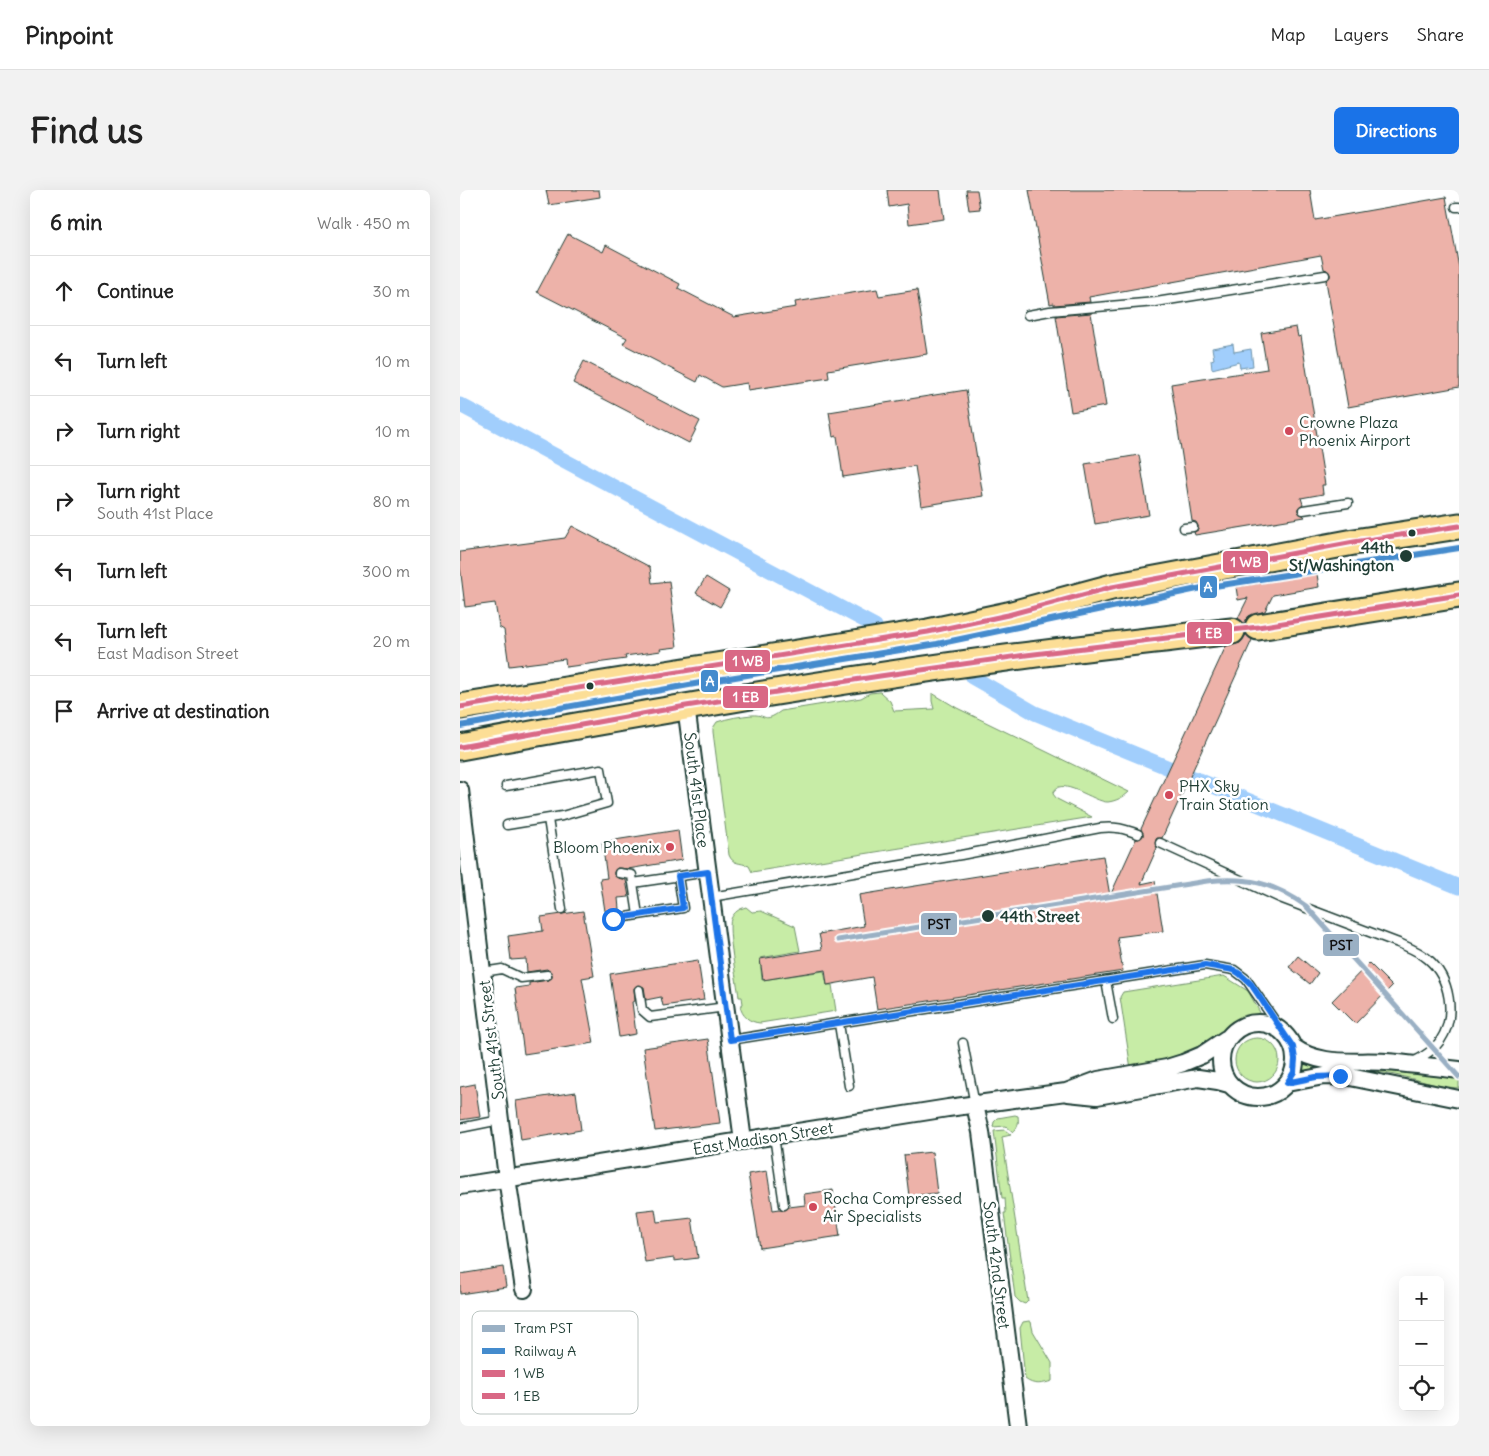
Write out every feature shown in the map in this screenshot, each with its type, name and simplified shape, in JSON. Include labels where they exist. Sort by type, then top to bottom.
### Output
[{"type":"main road","points":[[460,707],[822,650],[947,628],[1008,615],[1112,586],[1354,542],[1459,526]]},
{"type":"main road","points":[[1258,627],[1459,595]]},
{"type":"main road","points":[[460,747],[686,706],[892,674],[1232,630]]},
{"type":"street","name":"South 41st Place","points":[[686,706],[743,1141]]},
{"type":"street","name":"South 41st Street","points":[[460,790],[507,1178],[524,1290]]},
{"type":"street","points":[[1252,1023],[1263,1023],[1282,1031],[1293,1047],[1295,1059],[1294,1072],[1287,1083],[1272,1095],[1260,1098],[1249,1097],[1238,1092],[1222,1074],[1221,1050],[1226,1039],[1242,1026],[1252,1023]]},
{"type":"street","name":"East Madison Street","points":[[460,1186],[1066,1092],[1098,1080],[1167,1068],[1183,1063],[1202,1055],[1226,1039]]},
{"type":"street","points":[[1293,1047],[1309,1056],[1332,1062],[1410,1064],[1459,1070]]},
{"type":"street","points":[[1287,1083],[1316,1077],[1350,1077],[1459,1099]]},
{"type":"street","name":"East Madison Street","points":[[1066,1092],[1097,1096],[1198,1078],[1218,1080],[1229,1084]]},
{"type":"street","name":"South 42nd Street","points":[[975,1105],[1018,1426]]},
{"type":"lane","points":[[1028,315],[1050,311],[1156,302],[1325,274]]},
{"type":"lane","points":[[1304,510],[1348,503]]},
{"type":"lane","points":[[1184,528],[1193,527]]},
{"type":"lane","points":[[506,786],[601,769],[607,803],[548,819],[507,825]]},
{"type":"lane","points":[[548,819],[562,909]]},
{"type":"lane","points":[[711,897],[961,856],[1112,826],[1138,834]]},
{"type":"lane","points":[[1160,842],[1280,898],[1401,944],[1430,960],[1446,986],[1449,1001],[1448,1023],[1439,1042],[1430,1052],[1410,1064]]},
{"type":"lane","points":[[633,883],[708,872]]},
{"type":"lane","points":[[619,873],[632,875],[638,915]]},
{"type":"lane","points":[[613,919],[683,908],[678,876]]},
{"type":"lane","points":[[730,1040],[1205,965],[1234,970],[1240,974],[1251,984],[1282,1031]]},
{"type":"lane","points":[[482,972],[502,969],[521,978],[548,975]]},
{"type":"lane","points":[[1106,981],[1113,1019]]},
{"type":"lane","points":[[639,990],[642,1010],[650,1017],[726,1007]]},
{"type":"lane","points":[[839,1024],[849,1086]]},
{"type":"lane","points":[[963,1043],[975,1105]]},
{"type":"lane","points":[[460,1128],[500,1120]]},
{"type":"lane","points":[[774,1136],[784,1205]]},
{"type":"green space","points":[[880,692],[890,701],[894,711],[934,709],[932,693],[957,708],[1129,792],[1125,796],[1108,802],[1078,790],[1062,787],[1056,788],[1053,794],[1057,799],[1092,817],[752,872],[749,866],[733,860],[729,855],[713,732],[717,722],[734,717],[752,715],[768,718],[781,711],[861,698],[870,693]]},
{"type":"green space","points":[[746,907],[752,912],[761,911],[795,926],[800,951],[760,958],[762,980],[824,971],[827,985],[832,985],[836,1011],[760,1023],[749,1020],[744,1016],[740,1006],[743,1004],[742,997],[739,997],[730,925],[735,913]]},
{"type":"green space","points":[[1224,976],[1248,991],[1263,1018],[1241,1019],[1203,1049],[1176,1061],[1131,1069],[1120,997],[1123,992]]},
{"type":"green space","points":[[1257,1038],[1269,1042],[1275,1048],[1279,1060],[1275,1072],[1269,1078],[1257,1082],[1245,1078],[1239,1072],[1235,1060],[1239,1048],[1245,1042]]},
{"type":"green space","points":[[1302,1061],[1459,1078],[1459,1088],[1371,1071],[1335,1071],[1299,1075]]},
{"type":"green space","points":[[1018,1116],[1018,1123],[1013,1132],[1006,1126],[993,1127],[994,1122],[998,1118]]},
{"type":"green space","points":[[1005,1130],[1011,1135],[1002,1137],[1028,1301],[1025,1304],[1015,1297],[1004,1213],[1006,1213],[1005,1198],[1002,1198],[994,1131]]},
{"type":"green space","points":[[1029,1321],[1052,1363],[1052,1381],[1038,1384],[1025,1379],[1020,1328],[1023,1322]]},
{"type":"water","points":[[1233,344],[1234,352],[1251,349],[1253,366],[1240,368],[1239,362],[1212,369],[1211,360],[1214,359],[1212,348]]},
{"type":"building","points":[[546,190],[599,190],[600,197],[549,205]]},
{"type":"building","points":[[887,190],[940,190],[944,219],[909,224],[907,204],[889,207]]},
{"type":"building","points":[[966,190],[977,190],[980,209],[969,210]]},
{"type":"building","points":[[1029,190],[1310,190],[1315,220],[1446,197],[1459,268],[1459,387],[1348,407],[1326,281],[1330,274],[1324,269],[1321,255],[1089,297],[1090,302],[1050,304]]},
{"type":"building","points":[[568,234],[603,252],[606,245],[680,284],[678,288],[734,317],[796,307],[795,302],[877,289],[879,296],[917,290],[927,354],[828,370],[829,378],[748,390],[747,383],[722,387],[700,375],[697,382],[623,344],[627,338],[537,292]]},
{"type":"building","points":[[1091,313],[1106,406],[1071,412],[1056,316]]},
{"type":"building","points":[[1296,327],[1298,337],[1301,336],[1325,485],[1322,485],[1323,494],[1301,498],[1303,504],[1298,508],[1298,511],[1305,517],[1195,535],[1194,532],[1198,530],[1198,526],[1196,522],[1192,521],[1171,384],[1267,369],[1261,333]]},
{"type":"building","points":[[584,361],[700,421],[689,443],[573,383]]},
{"type":"building","points":[[966,390],[983,496],[921,506],[915,466],[843,477],[837,436],[833,437],[829,412]]},
{"type":"building","points":[[1139,455],[1149,515],[1095,524],[1085,464]]},
{"type":"building","points":[[572,526],[650,567],[652,583],[669,581],[677,647],[625,656],[626,659],[566,667],[565,659],[509,666],[504,630],[499,627],[495,603],[465,607],[460,552],[565,538]]},
{"type":"building","points":[[1317,574],[1319,587],[1273,595],[1265,611],[1249,616],[1244,624],[1238,618],[1248,598],[1238,600],[1236,587]]},
{"type":"building","points":[[706,577],[729,591],[720,607],[696,593]]},
{"type":"building","name":"PHX Sky Train Station","points":[[1246,634],[1252,640],[1162,838],[1157,838],[1155,841],[1157,848],[1141,884],[1155,881],[1163,931],[1117,937],[1123,971],[877,1009],[872,977],[827,985],[825,970],[763,980],[760,959],[822,949],[819,934],[864,926],[859,895],[1103,856],[1110,896],[1136,839],[1143,836],[1141,829],[1226,646],[1240,643]]},
{"type":"building","points":[[678,830],[682,860],[628,869],[617,868],[614,875],[626,880],[629,897],[618,898],[619,909],[605,911],[600,879],[607,878],[602,842]]},
{"type":"building","points":[[583,911],[594,976],[582,978],[594,1043],[524,1054],[515,988],[529,986],[529,983],[548,980],[552,978],[552,974],[547,969],[527,972],[526,959],[511,960],[508,936],[543,931],[541,917]]},
{"type":"building","points":[[1298,956],[1318,973],[1310,984],[1289,967]]},
{"type":"building","points":[[698,960],[704,1000],[663,1006],[661,997],[646,1000],[644,987],[638,985],[634,988],[635,1001],[632,1002],[636,1034],[619,1037],[610,974]]},
{"type":"building","points":[[1369,963],[1392,986],[1355,1024],[1332,1001]]},
{"type":"building","points":[[708,1039],[720,1123],[655,1131],[643,1048]]},
{"type":"building","points":[[475,1084],[480,1117],[460,1120],[460,1087]]},
{"type":"building","points":[[576,1092],[581,1130],[521,1140],[516,1101]]},
{"type":"building","points":[[932,1152],[937,1193],[909,1196],[904,1155]]},
{"type":"building","name":"Rocha Compressed Air Specialists","points":[[767,1171],[773,1210],[785,1210],[789,1207],[805,1205],[804,1194],[833,1190],[840,1236],[760,1248],[748,1174]]},
{"type":"building","points":[[655,1209],[657,1222],[692,1218],[698,1258],[674,1261],[674,1258],[645,1262],[637,1211]]},
{"type":"building","points":[[503,1267],[506,1287],[460,1294],[460,1274]]},
{"type":"waterway","points":[[460,405],[875,626]]},
{"type":"waterway","points":[[972,677],[1035,713],[1459,887]]},
{"type":"tram line","name":"PST","points":[[838,940],[1207,881],[1235,880],[1259,883],[1282,891],[1306,906],[1459,1077]]},
{"type":"rail line","name":"A","points":[[460,726],[717,680],[937,644],[1202,588],[1459,548]]},
{"type":"transit line","points":[[460,707],[928,632],[1008,615],[1112,587],[1354,542],[1459,526]]},
{"type":"transit line","points":[[460,747],[686,706],[880,676],[1026,655],[1258,627],[1459,595]]},
{"type":"place","name":"Crowne Plaza Phoenix Airport","points":[[1289,431]]},
{"type":"place","name":"44th St/Washington","points":[[1406,556]]},
{"type":"place","name":"PHX Sky Train Station","points":[[1169,795]]},
{"type":"place","name":"Bloom Phoenix","points":[[670,847]]},
{"type":"place","name":"44th Street","points":[[988,916]]},
{"type":"place","name":"Rocha Compressed Air Specialists","points":[[813,1207]]},
{"type":"route","points":[[613,919],[683,908],[678,876],[708,872],[730,1040],[1205,965],[1234,970],[1251,984],[1293,1047],[1295,1059],[1294,1072],[1287,1083],[1316,1077],[1340,1076]]}]
